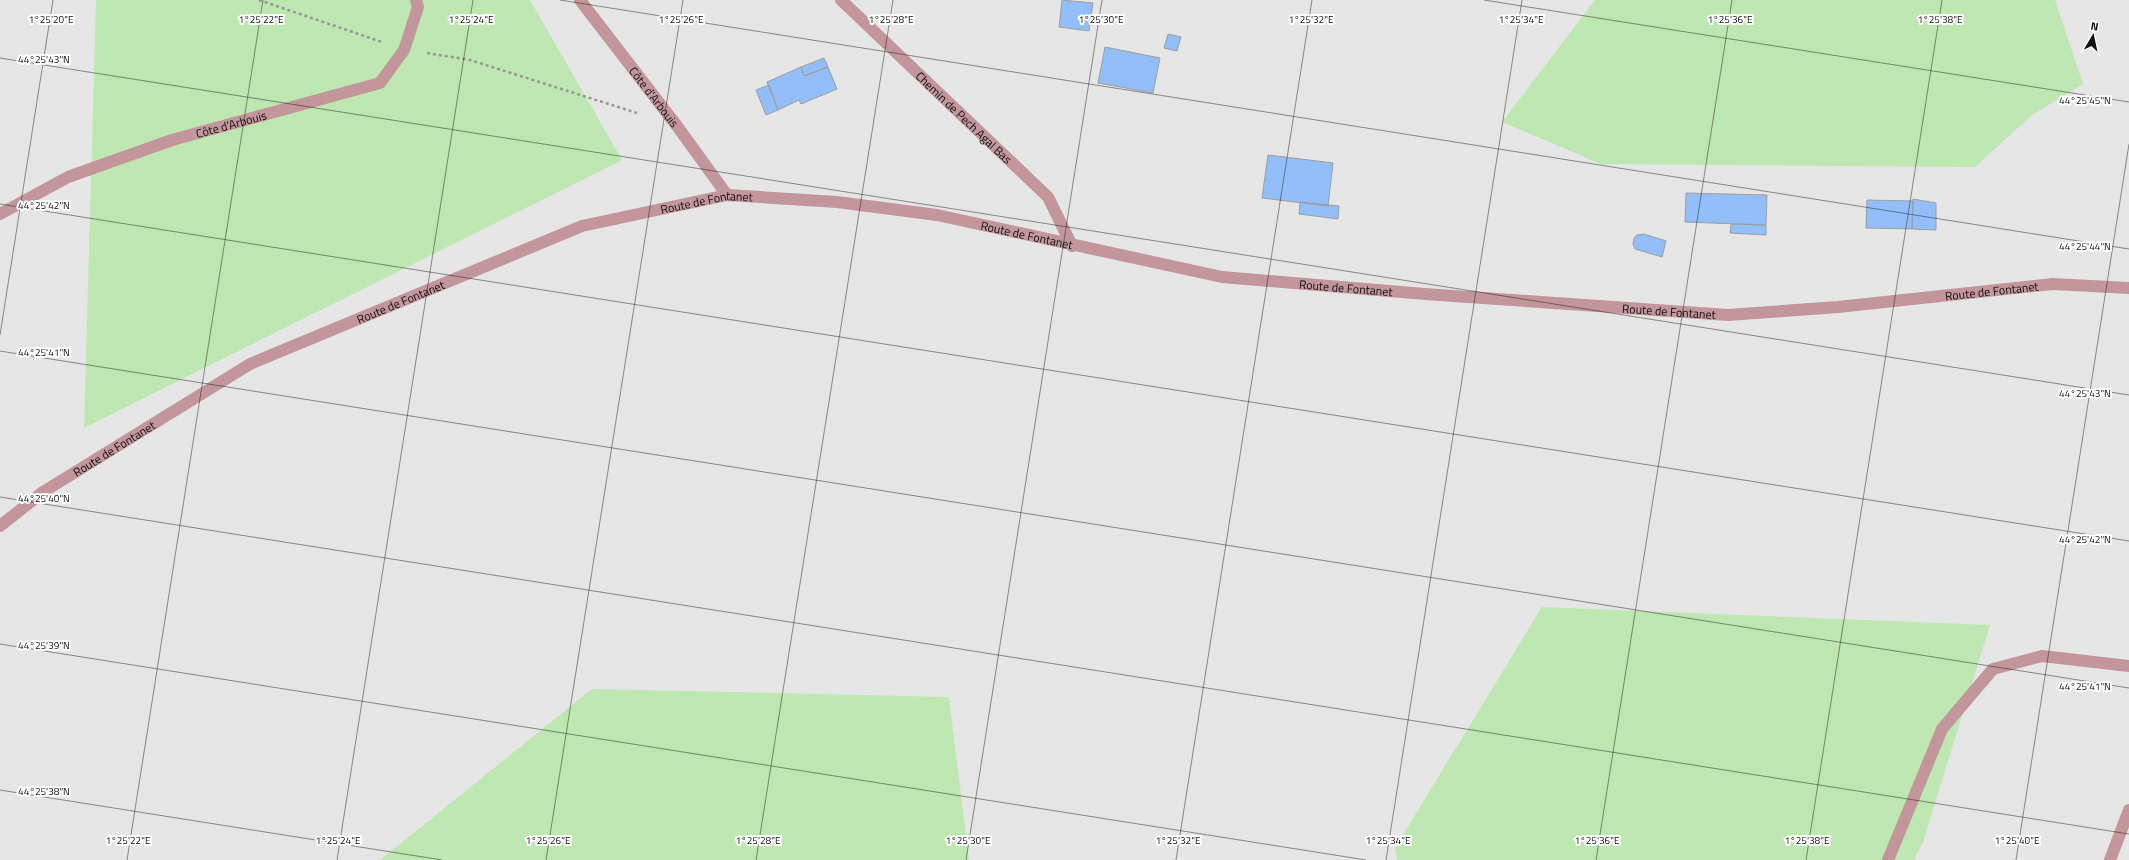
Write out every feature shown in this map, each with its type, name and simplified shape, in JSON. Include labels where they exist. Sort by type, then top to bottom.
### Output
[{"type":"street","name":"Côte d'Arbouis","points":[[0,214],[68,177],[164,143],[380,83],[404,50],[418,7],[416,0]]},
{"type":"street","name":"Côte d'Arbouis","points":[[580,0],[727,195]]},
{"type":"street","name":"Chemin de Pech Agal Bas","points":[[841,0],[1048,197],[1072,246]]},
{"type":"street","name":"Route de Fontanet","points":[[0,526],[43,492],[250,364],[582,226],[727,195],[837,202],[937,215],[1072,246],[1222,277],[1425,294],[1728,315],[1838,307],[2053,284],[2129,288]]},
{"type":"street","points":[[1888,860],[1942,729],[1993,669],[2042,656],[2129,666]]},
{"type":"street","points":[[2110,860],[2129,810]]},
{"type":"path","points":[[259,0],[404,50],[470,60],[640,114]]},
{"type":"green space","points":[[96,0],[530,0],[622,160],[84,428]]},
{"type":"green space","points":[[1595,0],[2055,0],[2083,84],[2032,115],[1975,167],[1601,164],[1502,122]]},
{"type":"green space","points":[[1542,607],[1990,625],[1923,842],[1914,860],[1397,860],[1395,848]]},
{"type":"green space","points":[[592,689],[949,697],[969,860],[380,860]]},
{"type":"building","points":[[1062,0],[1093,3],[1089,31],[1059,27]]},
{"type":"building","points":[[1168,34],[1181,37],[1177,51],[1164,48]]},
{"type":"building","points":[[1105,47],[1160,58],[1153,93],[1098,83]]},
{"type":"building","points":[[824,58],[828,67],[804,76],[801,67]]},
{"type":"building","points":[[801,67],[804,76],[828,67],[837,89],[801,104],[799,100],[778,110],[767,82]]},
{"type":"building","points":[[769,85],[778,110],[766,115],[756,90]]},
{"type":"building","points":[[1268,155],[1333,163],[1328,206],[1262,198]]},
{"type":"building","points":[[1686,193],[1767,195],[1766,225],[1685,222]]},
{"type":"building","points":[[1913,199],[1936,203],[1936,230],[1912,229]]},
{"type":"building","points":[[1867,200],[1913,201],[1912,229],[1866,228]]},
{"type":"building","points":[[1300,202],[1339,206],[1338,219],[1299,214]]},
{"type":"building","points":[[1731,224],[1766,225],[1766,235],[1730,233]]},
{"type":"building","points":[[1644,234],[1666,241],[1662,257],[1635,249],[1633,244],[1634,238],[1637,235]]}]
